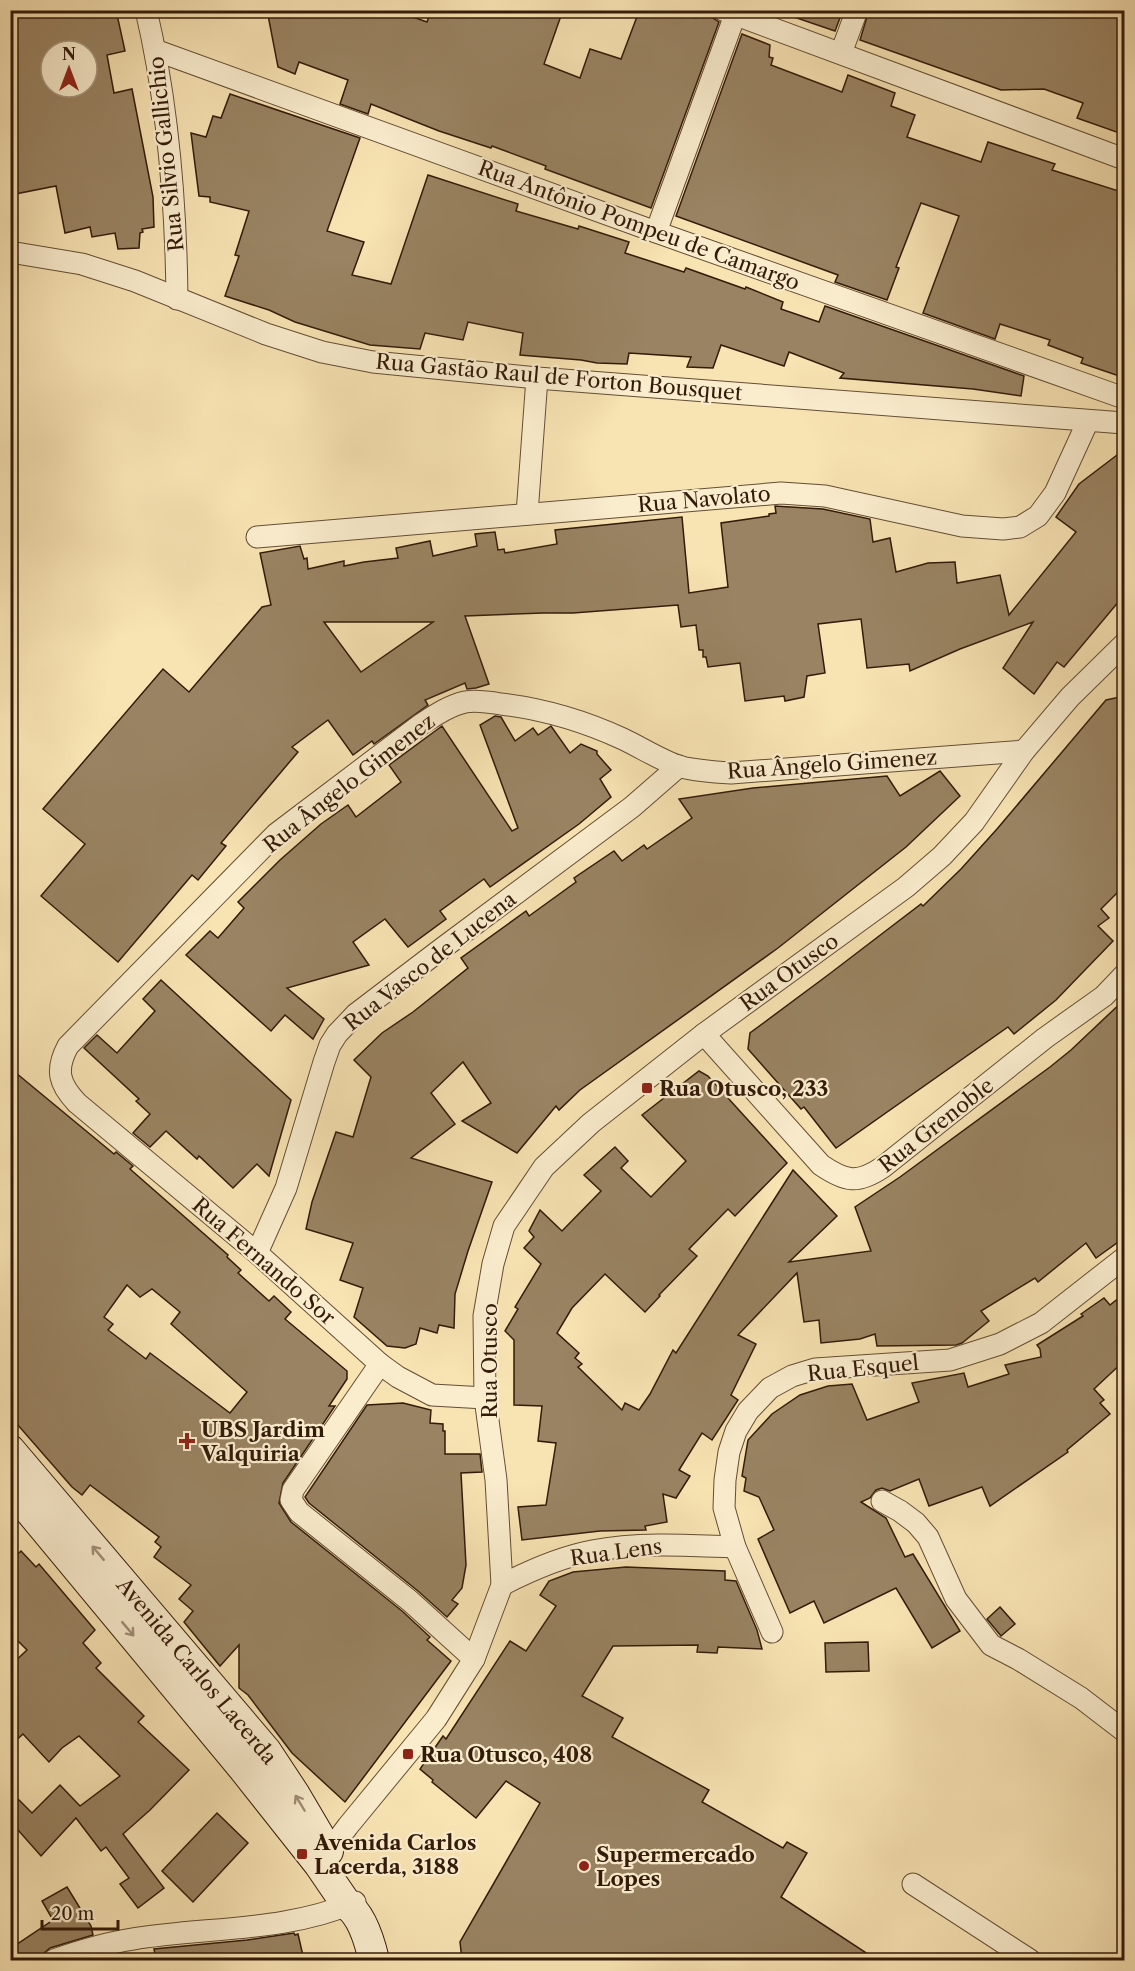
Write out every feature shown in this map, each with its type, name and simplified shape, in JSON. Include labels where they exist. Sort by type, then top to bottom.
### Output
[{"type":"main road","name":"Avenida Carlos Lacerda","points":[[10,1450],[266,1751],[295,1795],[323,1858],[352,1905],[371,1947],[374,1960]]},
{"type":"main road","name":"Avenida Carlos Lacerda","points":[[10,1488],[243,1768],[323,1858]]},
{"type":"street","name":"Rua Silvio Gallichio","points":[[146,10],[155,50],[171,184],[177,259],[177,299]]},
{"type":"street","points":[[841,53],[857,10]]},
{"type":"street","points":[[656,232],[729,13],[1125,159]]},
{"type":"street","name":"Rua Antônio Pompeu de Camargo","points":[[155,50],[656,232],[1125,398]]},
{"type":"street","name":"Rua Gastão Raul de Forton Bousquet","points":[[10,252],[82,264],[135,281],[266,334],[322,352],[373,362],[537,378],[1125,423]]},
{"type":"street","points":[[527,514],[537,378]]},
{"type":"street","name":"Rua Navolato","points":[[256,537],[751,494],[802,493],[962,526],[1003,529],[1020,527],[1038,516],[1055,493],[1088,421]]},
{"type":"street","name":"Rua Otusco","points":[[323,1858],[435,1719],[474,1659],[502,1585],[496,1480],[485,1398],[484,1316],[493,1263],[504,1226],[544,1167],[591,1123],[704,1034],[906,887],[942,856],[974,822],[1024,752],[1070,697],[1125,644]]},
{"type":"street","name":"Rua Ângelo Gimenez","points":[[62,1085],[60,1067],[68,1046],[276,834],[442,710],[467,702],[484,701],[537,710],[567,717],[600,730],[679,766],[704,771],[731,772],[1024,752]]},
{"type":"street","name":"Rua Vasco de Lucena","points":[[257,1252],[286,1188],[324,1062],[336,1034],[356,1014],[632,807],[679,766]]},
{"type":"street","name":"Rua Grenoble","points":[[704,1034],[821,1165],[845,1179],[858,1179],[868,1177],[884,1167],[1045,1038],[1104,996],[1125,975]]},
{"type":"street","name":"Rua Fernando Sor","points":[[62,1085],[77,1102],[257,1252],[380,1364],[398,1377],[432,1395],[485,1398]]},
{"type":"street","name":"Rua Esquel","points":[[772,1632],[735,1547],[724,1508],[729,1452],[736,1431],[748,1411],[770,1388],[792,1376],[815,1369],[950,1360],[1000,1344],[1041,1323],[1125,1258]]},
{"type":"street","points":[[380,1364],[293,1490],[291,1500],[299,1512],[410,1602],[474,1659]]},
{"type":"street","points":[[882,1501],[916,1523],[928,1537],[956,1599],[991,1645],[1081,1698],[1125,1731]]},
{"type":"street","name":"Rua Lens","points":[[502,1585],[558,1560],[593,1551],[666,1544],[735,1547]]},
{"type":"street","points":[[913,1884],[1030,1960]]},
{"type":"street","points":[[54,1960],[87,1949],[135,1939],[280,1922],[352,1905]]},
{"type":"building","points":[[10,10],[116,10],[125,51],[107,55],[114,93],[132,89],[153,197],[154,227],[142,229],[139,248],[118,249],[115,233],[92,237],[90,227],[65,233],[56,186],[10,195]]},
{"type":"building","points":[[267,10],[393,10],[427,22],[431,10],[563,10],[544,64],[580,78],[590,49],[621,59],[638,14],[648,17],[651,10],[674,10],[696,18],[698,10],[711,10],[713,18],[719,22],[651,208],[545,169],[546,166],[492,146],[491,148],[439,131],[371,104],[368,114],[340,104],[348,80],[299,62],[295,74],[278,67]]},
{"type":"building","points":[[785,10],[843,10],[835,31],[785,14]]},
{"type":"building","points":[[869,10],[1125,10],[1125,135],[1077,118],[1083,103],[1044,89],[1001,90],[860,40]]},
{"type":"building","points":[[742,34],[770,45],[769,57],[773,58],[771,65],[842,92],[848,75],[895,93],[891,106],[915,115],[907,137],[981,162],[988,142],[1055,164],[1052,170],[1125,193],[1125,378],[1081,363],[1083,358],[1048,345],[1050,340],[1000,324],[995,339],[923,313],[959,216],[921,203],[896,267],[899,268],[887,300],[835,282],[838,275],[676,216]]},
{"type":"building","points":[[230,94],[360,138],[327,231],[364,242],[352,275],[391,284],[428,175],[518,204],[516,211],[578,229],[579,226],[629,242],[625,253],[684,272],[686,268],[745,289],[746,287],[783,302],[781,309],[819,322],[825,306],[1024,376],[1021,396],[973,389],[840,378],[844,373],[789,352],[784,366],[721,345],[713,368],[687,367],[691,357],[629,353],[627,364],[520,355],[523,333],[468,322],[463,340],[425,333],[420,349],[370,345],[295,322],[269,310],[225,296],[239,256],[235,255],[249,211],[210,202],[210,197],[199,196],[191,133],[206,137],[213,116],[221,118]]},
{"type":"building","points":[[1125,449],[1125,594],[1064,667],[1057,662],[1034,694],[1003,668],[1033,622],[960,649],[910,671],[909,664],[867,668],[861,619],[818,624],[825,673],[807,676],[804,697],[785,701],[784,696],[745,701],[740,663],[708,667],[706,657],[703,657],[703,650],[699,650],[696,625],[681,627],[678,605],[573,613],[465,616],[489,684],[467,689],[465,683],[425,700],[428,705],[374,744],[372,741],[353,755],[328,720],[292,747],[298,752],[221,843],[226,846],[198,880],[192,875],[118,962],[41,896],[85,844],[43,809],[163,669],[189,692],[262,607],[271,605],[260,553],[300,546],[304,559],[307,558],[308,569],[344,561],[344,566],[398,558],[396,548],[430,541],[433,556],[477,546],[475,534],[495,532],[498,550],[504,549],[505,553],[557,544],[555,530],[682,517],[689,593],[728,587],[721,523],[769,516],[769,514],[776,513],[775,506],[823,509],[870,519],[873,542],[890,538],[896,572],[928,563],[955,562],[957,583],[1000,575],[1009,615],[1076,532],[1056,517],[1079,484]],"holes":[[[324,622],[433,622],[361,672]]]},
{"type":"building","points":[[1125,696],[1125,885],[1101,909],[1109,918],[1098,926],[1113,941],[1056,1000],[1014,1034],[1008,1027],[836,1148],[804,1107],[801,1109],[748,1049],[750,1033],[921,904],[923,906],[997,829],[1106,700]]},
{"type":"building","points":[[495,716],[501,717],[515,741],[533,728],[538,735],[551,726],[570,753],[581,744],[597,751],[611,770],[600,779],[611,797],[579,824],[490,887],[484,879],[440,911],[446,919],[408,947],[385,919],[353,942],[369,965],[287,988],[324,1019],[313,1039],[285,1015],[271,1031],[186,955],[210,931],[218,938],[244,908],[238,902],[280,860],[321,824],[348,805],[356,817],[401,782],[389,765],[442,726],[512,831],[518,828],[480,725]]},
{"type":"building","points":[[940,771],[960,796],[906,847],[778,948],[580,1090],[559,1110],[556,1106],[517,1153],[462,1121],[491,1103],[463,1062],[431,1093],[455,1124],[411,1158],[492,1182],[455,1294],[454,1328],[439,1325],[437,1333],[420,1328],[416,1344],[405,1348],[387,1346],[354,1317],[363,1288],[340,1280],[353,1243],[306,1229],[312,1202],[336,1132],[353,1137],[371,1077],[354,1060],[382,1033],[413,1012],[468,968],[461,958],[526,911],[529,916],[576,882],[574,878],[614,851],[622,861],[644,845],[647,849],[692,818],[679,799],[753,788],[887,776],[900,796]]},
{"type":"building","points":[[161,980],[291,1100],[269,1176],[257,1164],[233,1188],[199,1156],[197,1159],[166,1131],[150,1147],[133,1133],[150,1114],[136,1101],[139,1099],[84,1048],[97,1035],[117,1053],[155,1011],[143,999]]},
{"type":"building","points":[[1125,999],[1125,1237],[1096,1258],[1086,1243],[1038,1282],[1035,1278],[981,1311],[989,1321],[962,1343],[956,1345],[877,1346],[875,1334],[860,1339],[821,1343],[819,1320],[804,1322],[797,1273],[738,1335],[756,1344],[731,1395],[738,1400],[712,1440],[702,1433],[679,1470],[690,1476],[676,1498],[663,1494],[667,1522],[645,1526],[646,1530],[600,1531],[522,1540],[518,1507],[546,1505],[556,1443],[538,1441],[542,1406],[514,1405],[514,1340],[505,1331],[518,1309],[515,1307],[541,1264],[524,1248],[534,1237],[529,1231],[540,1210],[562,1231],[601,1191],[584,1175],[615,1147],[628,1161],[621,1168],[651,1197],[686,1161],[642,1115],[699,1071],[708,1076],[787,1163],[735,1216],[728,1209],[689,1249],[697,1256],[645,1312],[605,1274],[572,1308],[557,1333],[579,1353],[575,1358],[582,1364],[578,1367],[622,1410],[625,1403],[639,1410],[673,1350],[676,1353],[793,1170],[837,1216],[789,1262],[871,1251],[855,1207],[900,1177],[1050,1067]]},
{"type":"building","points":[[10,1068],[114,1154],[116,1152],[133,1166],[130,1169],[228,1255],[227,1257],[241,1270],[238,1273],[269,1301],[274,1296],[291,1312],[285,1319],[347,1371],[347,1379],[329,1406],[335,1406],[283,1483],[279,1503],[291,1522],[402,1611],[430,1637],[427,1640],[451,1661],[345,1802],[292,1753],[248,1695],[239,1688],[239,1645],[220,1666],[184,1622],[193,1611],[179,1599],[191,1585],[154,1557],[161,1547],[155,1542],[159,1537],[90,1485],[82,1495],[72,1487],[10,1416]],"holes":[[[127,1285],[140,1297],[152,1289],[180,1312],[171,1324],[247,1392],[230,1413],[150,1353],[146,1359],[108,1330],[113,1324],[104,1317]]]},
{"type":"building","points":[[1125,1293],[1125,1360],[1094,1389],[1104,1400],[1100,1403],[1110,1414],[1067,1450],[1068,1452],[990,1506],[982,1487],[929,1506],[919,1479],[890,1491],[882,1488],[876,1490],[870,1498],[861,1502],[886,1518],[905,1557],[913,1554],[960,1631],[932,1648],[896,1588],[824,1623],[814,1601],[790,1613],[758,1539],[774,1530],[759,1497],[744,1491],[746,1478],[742,1476],[748,1440],[772,1414],[800,1395],[828,1386],[852,1384],[867,1420],[919,1402],[912,1383],[964,1373],[968,1387],[1009,1374],[1005,1365],[1041,1357],[1037,1345],[1083,1316],[1081,1314],[1104,1298],[1110,1305]]},
{"type":"building","points":[[403,1403],[431,1410],[430,1423],[443,1424],[445,1454],[480,1454],[482,1472],[461,1473],[466,1565],[462,1588],[452,1600],[458,1604],[447,1617],[309,1503],[305,1497],[367,1405]]},
{"type":"building","points":[[21,1551],[36,1567],[39,1564],[95,1630],[83,1643],[101,1663],[96,1668],[144,1716],[138,1722],[189,1770],[123,1834],[164,1888],[138,1908],[120,1884],[129,1878],[106,1847],[101,1851],[76,1818],[41,1856],[10,1821],[10,1791],[32,1813],[60,1785],[80,1806],[120,1776],[79,1736],[62,1748],[49,1762],[23,1734],[10,1746],[10,1666],[27,1650],[10,1633],[10,1561]]},
{"type":"building","points":[[626,1567],[725,1571],[725,1580],[736,1581],[757,1630],[762,1649],[718,1647],[717,1653],[697,1652],[698,1645],[613,1646],[582,1696],[623,1718],[612,1737],[709,1790],[702,1802],[783,1848],[787,1842],[807,1853],[781,1897],[877,1960],[462,1960],[460,1942],[540,1803],[506,1781],[476,1818],[432,1782],[433,1780],[420,1769],[443,1736],[446,1739],[510,1641],[526,1651],[556,1606],[540,1595],[549,1581],[573,1572]]},
{"type":"building","points":[[1000,1607],[1015,1624],[1001,1636],[987,1619]]},
{"type":"building","points":[[868,1642],[869,1671],[826,1672],[825,1643]]},
{"type":"building","points":[[217,1813],[248,1843],[193,1902],[162,1871]]},
{"type":"building","points":[[67,1887],[91,1926],[93,1935],[50,1948],[43,1954],[22,1960],[10,1960],[10,1949],[53,1920],[42,1901]]},
{"type":"building","points":[[298,1934],[304,1960],[156,1960],[154,1949],[247,1940]]},
{"type":"place","name":"Rua Otusco, 233","points":[[647,1088]]},
{"type":"place","name":"UBS Jardim Valquiria","points":[[187,1441]]},
{"type":"place","name":"Rua Otusco, 408","points":[[408,1754]]},
{"type":"place","name":"Avenida Carlos Lacerda, 3188","points":[[302,1854]]},
{"type":"place","name":"Supermercado Lopes","points":[[584,1866]]}]
